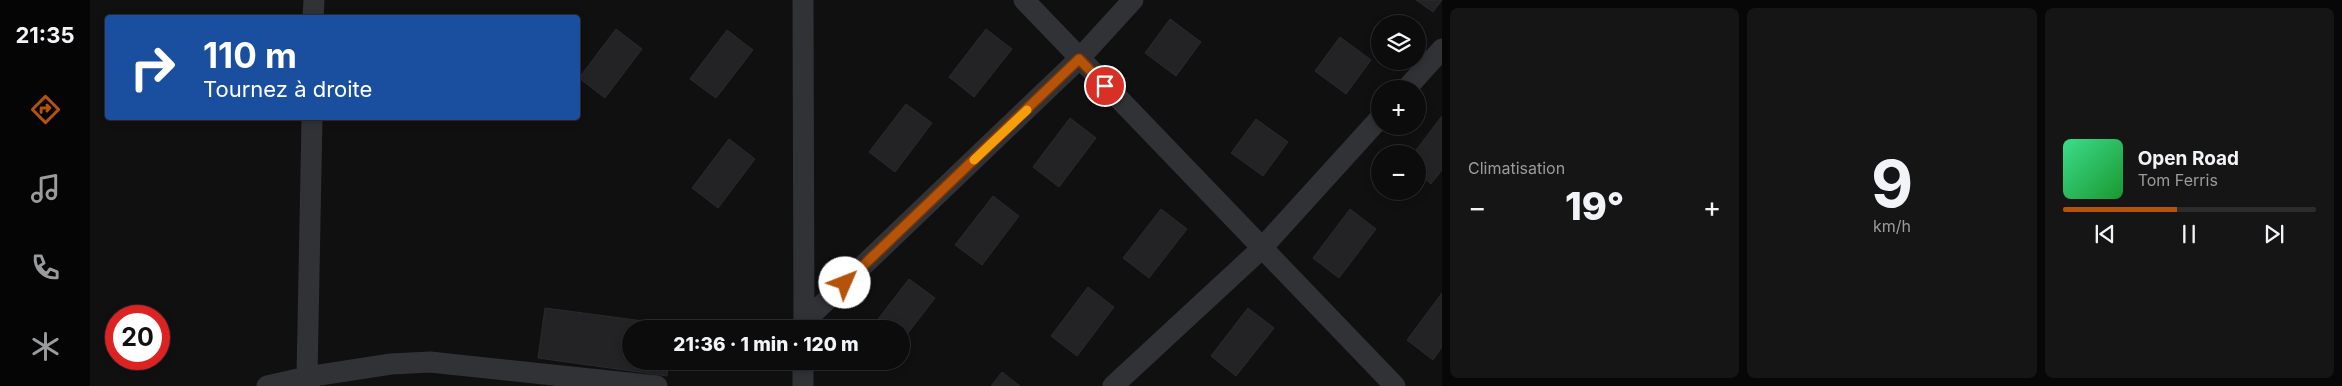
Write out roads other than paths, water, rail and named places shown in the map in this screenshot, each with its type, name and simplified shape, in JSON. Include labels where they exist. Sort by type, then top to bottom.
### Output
[{"type":"street","points":[[313,15],[314,0]]},
{"type":"street","points":[[803,0],[804,320]]},
{"type":"street","points":[[1024,0],[1395,386]]},
{"type":"street","points":[[810,320],[1079,59],[1133,0]]},
{"type":"street","points":[[1414,80],[1442,49]]},
{"type":"street","points":[[307,377],[312,120]]},
{"type":"street","points":[[1113,386],[1262,249],[1371,128]]},
{"type":"street","points":[[267,386],[307,377],[391,364],[430,362],[657,386]]},
{"type":"street","points":[[803,386],[804,370]]}]
